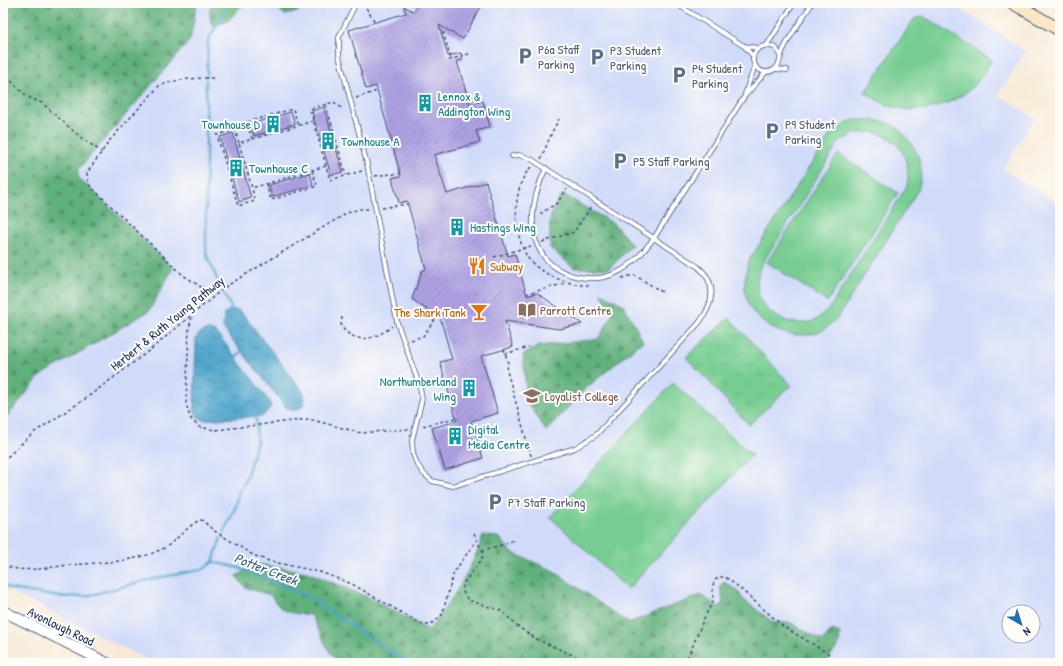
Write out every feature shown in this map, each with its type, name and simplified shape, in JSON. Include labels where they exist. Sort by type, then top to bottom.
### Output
[{"type":"main road","points":[[1013,3],[1060,30]]},
{"type":"street","name":"Avonlough Road","points":[[3,611],[107,663]]},
{"type":"lane","points":[[356,3],[342,28],[338,45],[342,75],[350,99],[368,169],[374,208],[397,322],[417,374],[422,399],[412,440],[413,454],[417,464],[428,477],[443,484],[453,486],[575,448],[596,435],[699,323],[708,311],[711,286],[707,274],[546,168],[525,156],[512,156]]},
{"type":"lane","points":[[675,3],[744,46],[753,56],[755,66],[744,96]]},
{"type":"lane","points":[[767,45],[794,3]]},
{"type":"lane","points":[[775,69],[812,3]]},
{"type":"lane","points":[[546,168],[535,197],[533,214],[533,233],[545,258],[556,267],[581,278],[598,278],[615,274],[640,255],[654,238],[744,96],[766,72],[775,69],[787,70],[780,59],[776,48],[767,45],[758,48],[744,46]]},
{"type":"lane","points":[[753,56],[758,48]]},
{"type":"lane","points":[[755,66],[766,72]]},
{"type":"path","points":[[363,3],[375,22]]},
{"type":"path","points":[[443,32],[450,60],[472,53]]},
{"type":"path","points":[[3,72],[21,91],[30,98],[42,103],[80,137],[102,152]]},
{"type":"path","points":[[213,78],[172,82],[159,86],[152,92],[102,152],[87,173],[88,183],[183,275],[214,295]]},
{"type":"path","points":[[350,99],[377,91]]},
{"type":"path","points":[[341,108],[334,102],[310,109],[330,180],[368,169]]},
{"type":"path","points":[[326,105],[346,175]]},
{"type":"path","points":[[252,139],[247,122],[293,109],[298,126]]},
{"type":"path","points":[[559,119],[541,159],[536,162],[524,175],[517,195],[517,220],[523,248],[534,264],[550,275],[567,282],[589,285],[594,284]]},
{"type":"path","points":[[239,143],[313,121]]},
{"type":"path","points":[[234,130],[239,143],[255,201],[238,206],[217,135],[234,130]]},
{"type":"path","points":[[252,188],[326,166]]},
{"type":"path","points":[[266,184],[270,200],[317,186],[312,170]]},
{"type":"path","points":[[369,178],[380,174],[390,176],[400,173]]},
{"type":"path","points":[[533,214],[542,215],[557,203],[571,184]]},
{"type":"path","points":[[494,257],[574,232],[595,200]]},
{"type":"path","name":"Herbert & Ruth Young Pathway","points":[[3,461],[29,437],[85,399],[193,315],[214,295],[347,213],[359,209],[407,204]]},
{"type":"path","points":[[620,278],[634,275],[664,293]]},
{"type":"path","points":[[526,294],[581,278]]},
{"type":"path","points":[[193,315],[190,328],[186,403],[190,418],[199,427],[215,430],[309,419],[361,433],[386,432],[429,426],[456,418]]},
{"type":"path","points":[[342,317],[341,326],[349,336],[356,339],[365,339],[377,336],[397,322]]},
{"type":"path","points":[[405,342],[423,336],[436,318]]},
{"type":"path","points":[[505,354],[529,347]]},
{"type":"path","points":[[504,350],[508,363],[507,371],[532,462]]},
{"type":"path","points":[[3,565],[21,569],[36,570],[120,561],[144,556],[166,547],[185,532],[194,522],[202,520],[213,530],[254,555],[269,561],[320,572],[352,584],[421,624],[430,625],[442,615],[454,572],[476,541]]},
{"type":"path","points":[[474,533],[476,541],[483,550],[482,559],[462,584],[463,592],[468,600],[502,611],[517,626],[536,639],[569,653],[586,663]]},
{"type":"path","points":[[483,550],[514,540]]},
{"type":"path","points":[[684,663],[713,601],[713,585],[715,580],[720,577],[725,577],[736,585],[784,627],[829,654]]},
{"type":"shaded area","name":"Loyalist College","points":[[3,3],[951,3],[1026,51],[998,95],[1035,118],[1003,169],[1060,205],[1060,663],[154,663],[3,588]]},
{"type":"green space","points":[[3,3],[197,3],[190,40],[79,169],[78,177],[173,268],[149,311],[40,376],[3,422]]},
{"type":"green space","points":[[212,3],[244,3],[228,21],[212,26],[209,11]]},
{"type":"green space","points":[[272,3],[304,3],[297,12],[285,15]]},
{"type":"green space","points":[[923,16],[992,60],[981,78],[975,84],[965,93],[947,103],[927,109],[907,110],[893,107],[876,100],[865,92],[914,19]]},
{"type":"green space","points":[[853,120],[880,121],[894,126],[905,135],[918,155],[921,177],[918,190],[837,319],[825,329],[817,333],[795,335],[784,333],[764,323],[756,316],[750,307],[745,288],[748,262],[832,132]],"holes":[[[871,132],[881,135],[896,144],[901,150],[907,166],[907,186],[828,310],[815,320],[804,323],[796,323],[779,318],[765,307],[758,292],[757,285],[760,267],[840,141],[857,133]]]},
{"type":"green space","points":[[838,154],[898,193],[827,302],[767,262]]},
{"type":"green space","points":[[563,194],[614,224],[632,245],[609,269],[574,268],[550,248],[550,220],[554,206]]},
{"type":"green space","points":[[601,293],[624,305],[643,341],[584,390],[546,431],[527,402],[523,355],[539,346],[598,339],[613,314]]},
{"type":"green space","points":[[729,318],[791,385],[749,425],[686,357]]},
{"type":"green space","points":[[673,383],[752,455],[628,589],[550,517]]},
{"type":"green space","points":[[483,536],[499,537],[511,552],[554,571],[628,623],[701,595],[720,607],[723,601],[720,587],[724,582],[737,590],[743,599],[774,623],[789,622],[823,641],[832,630],[840,633],[839,645],[825,663],[346,663],[336,660],[329,651],[311,615],[292,613],[283,609],[271,595],[246,588],[236,576],[258,564],[307,572],[370,598],[429,630],[467,573]]},
{"type":"water","points":[[229,310],[238,310],[243,314],[304,393],[305,400],[302,407],[293,411],[286,407],[223,328],[224,314]]},
{"type":"water","points":[[209,330],[217,333],[269,401],[271,407],[263,416],[203,420],[197,416],[194,410],[196,339],[198,335]]},
{"type":"building","points":[[418,3],[483,3],[463,39],[439,25],[448,56],[461,53],[463,60],[457,61],[470,105],[483,101],[490,127],[476,131],[480,142],[434,155],[447,194],[486,182],[508,256],[515,254],[527,296],[537,293],[582,324],[559,329],[505,321],[513,347],[481,356],[498,413],[471,421],[483,458],[445,470],[432,428],[457,421],[440,362],[452,359],[439,314],[434,315],[412,299],[422,271],[426,269],[407,201],[399,203],[392,178],[401,176],[376,86],[366,89],[349,30],[406,13],[404,6],[414,12]]},
{"type":"building","name":"Townhouse A","points":[[324,107],[343,172],[331,175],[312,111]]},
{"type":"building","name":"Townhouse D","points":[[291,112],[295,124],[254,136],[251,124]]},
{"type":"building","name":"Townhouse C","points":[[233,133],[251,198],[239,202],[220,137]]},
{"type":"building","points":[[310,173],[313,185],[272,197],[269,185]]},
{"type":"waterway","points":[[207,76],[208,40],[225,12]]},
{"type":"waterway","points":[[206,80],[206,251],[220,285]]},
{"type":"waterway","points":[[224,294],[232,309]]},
{"type":"waterway","points":[[236,357],[242,351]]},
{"type":"waterway","points":[[224,532],[236,506],[239,492],[246,479],[257,441],[256,416]]},
{"type":"waterway","points":[[213,562],[221,538]]},
{"type":"waterway","name":"Potter Creek","points":[[3,585],[11,589],[61,597],[87,596],[148,580],[203,569],[213,562],[239,568],[307,596],[400,658],[413,663]]},
{"type":"place","name":"P6a Staff Parking","points":[[525,56]]},
{"type":"place","name":"P3 Student Parking","points":[[597,57]]},
{"type":"place","name":"P4 Student Parking","points":[[679,75]]},
{"type":"place","name":"Lennox & Addington Wing","points":[[425,103]]},
{"type":"place","name":"Townhouse D","points":[[273,124]]},
{"type":"place","name":"P9 Student Parking","points":[[772,131]]},
{"type":"place","name":"Townhouse A","points":[[328,141]]},
{"type":"place","name":"P5 Staff Parking","points":[[620,161]]},
{"type":"place","name":"Townhouse C","points":[[236,168]]},
{"type":"place","name":"Hastings Wing","points":[[457,227]]},
{"type":"place","name":"Subway","points":[[477,266]]},
{"type":"place","name":"Parrott Centre","points":[[527,310]]},
{"type":"place","name":"The Shark Tank","points":[[479,312]]},
{"type":"place","name":"Northumberland Wing","points":[[469,388]]},
{"type":"place","name":"Loyalist College","points":[[532,396]]},
{"type":"place","name":"Digital Media Centre","points":[[455,436]]},
{"type":"place","name":"P7 Staff Parking","points":[[495,502]]}]
